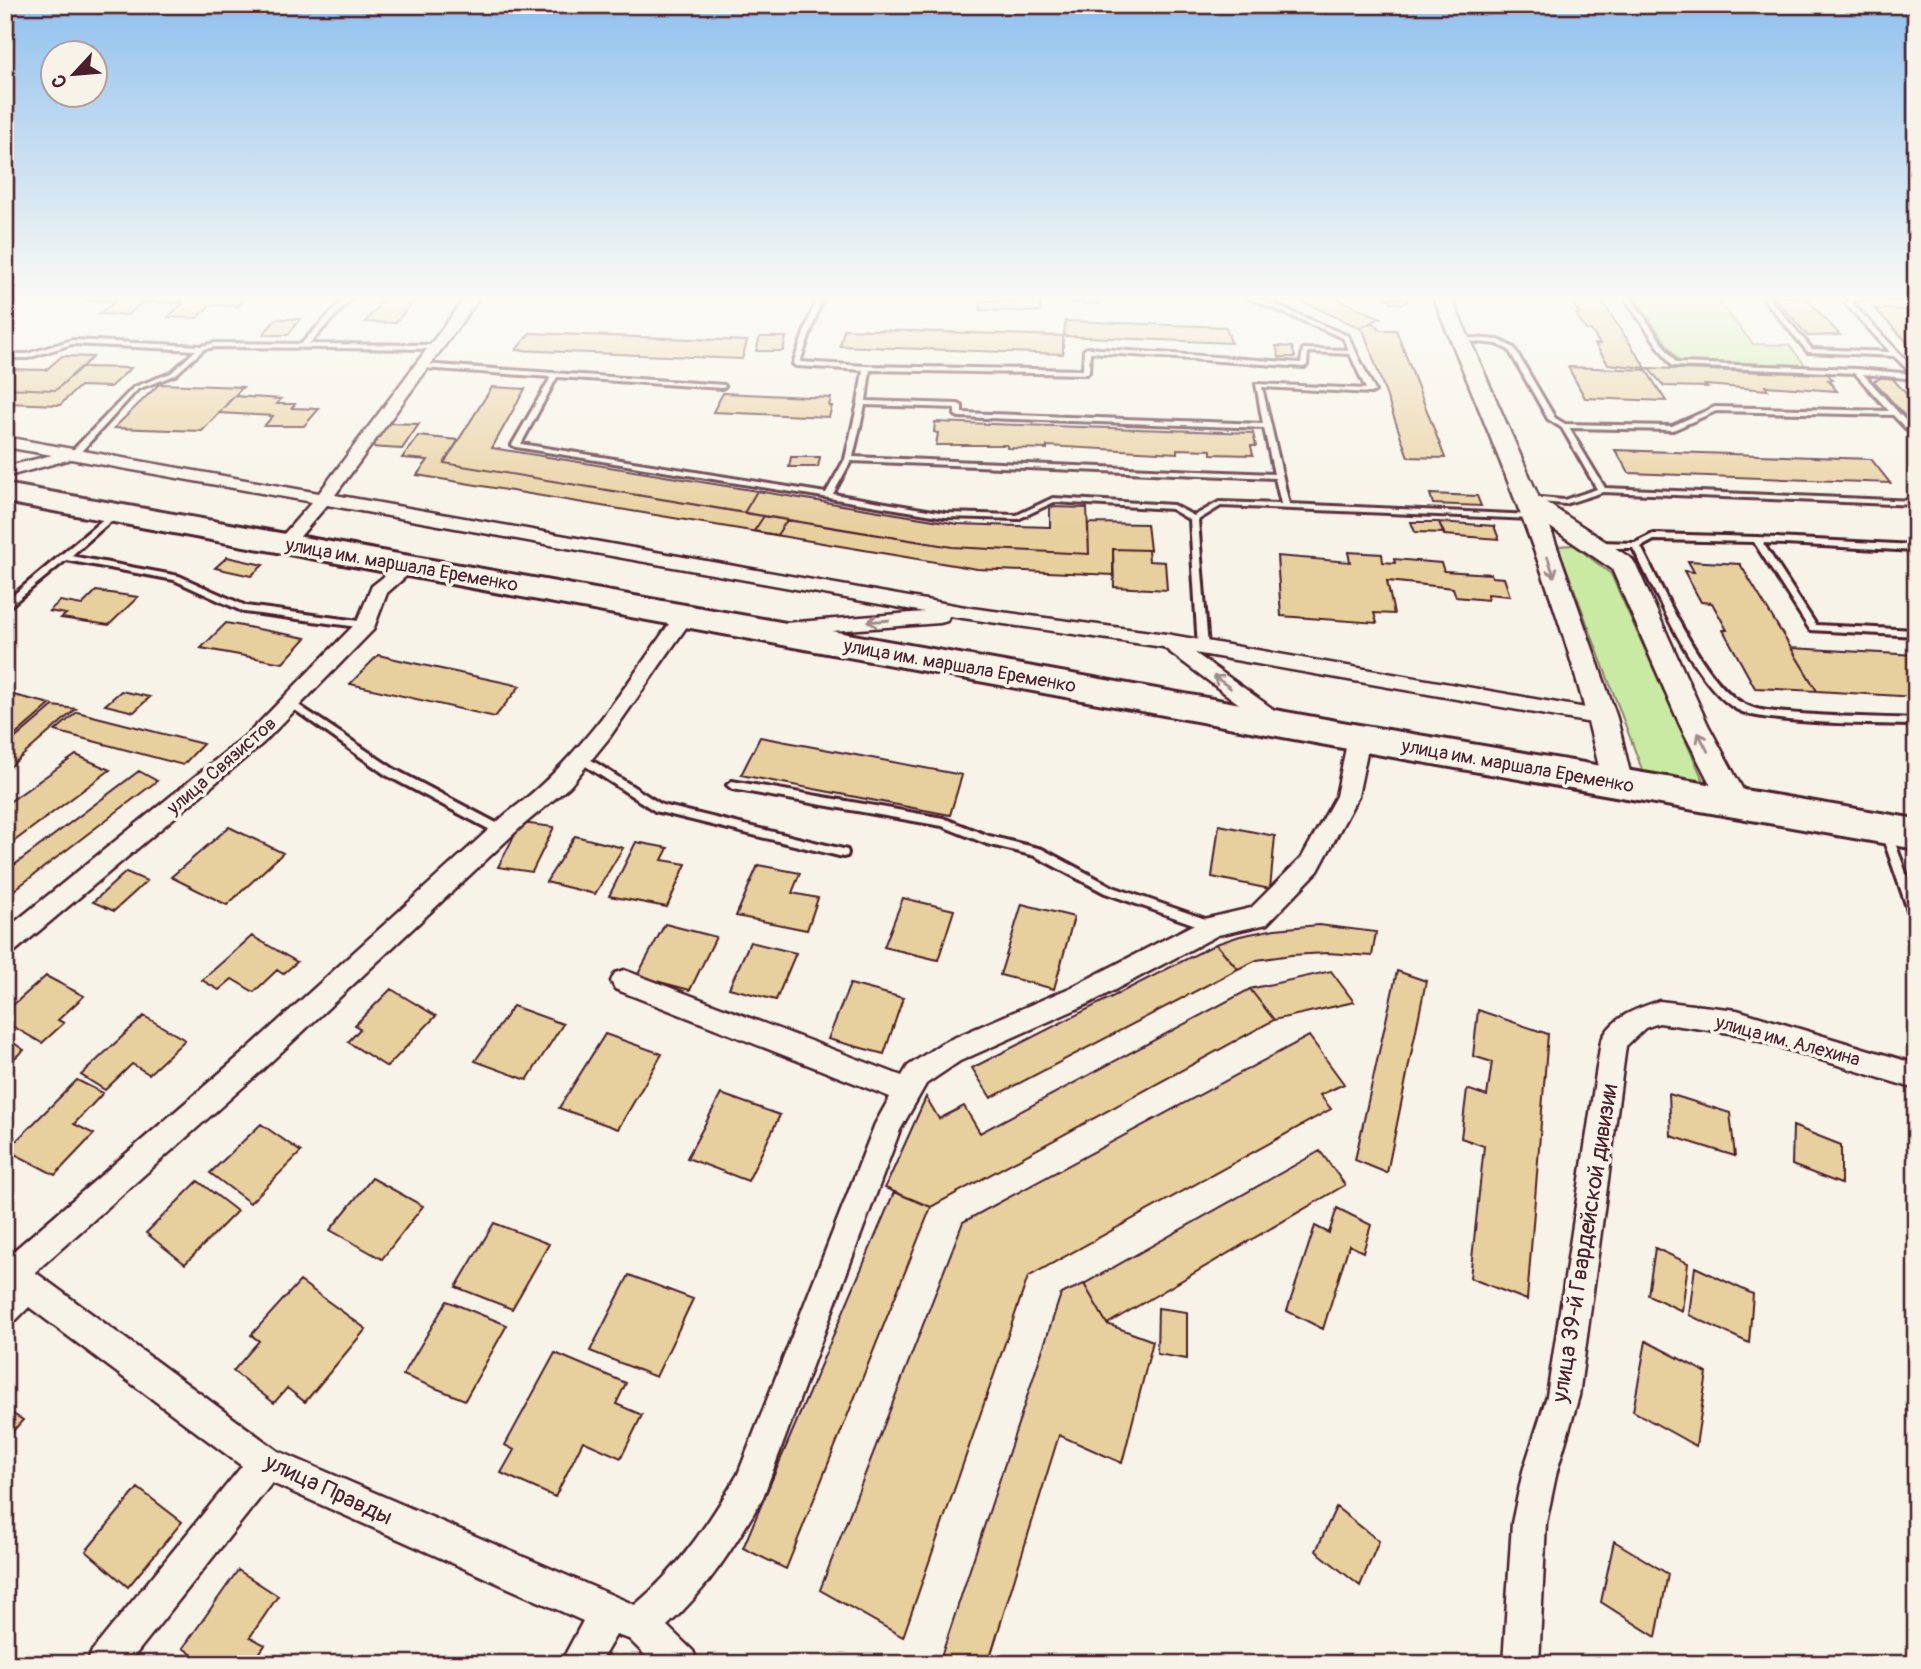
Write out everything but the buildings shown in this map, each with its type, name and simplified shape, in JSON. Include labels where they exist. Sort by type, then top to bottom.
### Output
[{"type":"highway","name":"улица им. маршала Еременко","points":[[5,493],[411,564],[1359,738],[1900,832]]},
{"type":"main road","points":[[1474,375],[1530,506],[1603,718],[1617,781]]},
{"type":"main road","points":[[1530,506],[1623,565],[1694,725],[1735,803]]},
{"type":"street","points":[[285,543],[325,497],[416,375]]},
{"type":"street","points":[[5,442],[971,614],[1166,641],[1603,718]]},
{"type":"street","points":[[5,472],[74,454]]},
{"type":"street","name":"улица Связистов","points":[[5,945],[256,738],[366,625],[379,590],[411,564]]},
{"type":"street","points":[[768,630],[971,614]]},
{"type":"street","points":[[13,1284],[502,831],[541,801],[583,758],[685,615]]},
{"type":"street","points":[[1166,641],[1277,722]]},
{"type":"street","points":[[578,1664],[624,1619],[678,1591],[722,1534],[751,1485],[889,1124],[916,1075],[951,1052],[1081,995],[1213,926],[1258,917],[1310,864],[1346,796],[1359,738]]},
{"type":"street","points":[[624,981],[907,1091]]},
{"type":"street","name":"улица им. Алехина","points":[[1659,1012],[1737,1022],[1916,1077]]},
{"type":"street","name":"улица 39-й Гвардейской дивизии","points":[[1521,1664],[1529,1522],[1540,1471],[1563,1396],[1614,1041],[1636,1020],[1659,1012]]},
{"type":"street","name":"улица Правды","points":[[13,1284],[266,1463],[624,1619],[680,1664]]},
{"type":"street","points":[[105,1664],[266,1463]]},
{"type":"lane","points":[[74,454],[136,388],[171,375]]},
{"type":"lane","points":[[722,386],[555,375],[516,445],[945,515],[1018,517],[1053,500],[1173,507],[1194,519]]},
{"type":"lane","points":[[828,496],[849,459],[866,375]]},
{"type":"lane","points":[[1285,506],[1258,385],[1371,391],[1364,375]]},
{"type":"lane","points":[[1527,375],[1552,419],[1565,427],[1602,490]]},
{"type":"lane","points":[[1861,375],[1916,437]]},
{"type":"lane","points":[[862,403],[958,406],[959,415],[1267,426]]},
{"type":"lane","points":[[1565,427],[1673,428],[1715,409],[1895,413]]},
{"type":"lane","points":[[849,459],[1278,476]]},
{"type":"lane","points":[[1194,519],[1219,503],[1285,506],[1530,506],[1565,502],[1602,490],[1916,503]]},
{"type":"lane","points":[[5,607],[116,513]]},
{"type":"lane","points":[[1194,519],[1203,648]]},
{"type":"lane","points":[[1594,545],[1636,546],[1653,537],[1916,548]]},
{"type":"lane","points":[[1757,540],[1813,628],[1916,633]]},
{"type":"lane","points":[[1636,546],[1696,659],[1718,686],[1741,707],[1774,715],[1916,722]]},
{"type":"lane","points":[[64,558],[176,578],[244,609],[366,625]]},
{"type":"lane","points":[[291,703],[390,772],[502,831]]},
{"type":"lane","points":[[583,758],[659,808],[843,853]]},
{"type":"lane","points":[[732,785],[943,822],[987,840],[1038,852],[1110,890],[1213,926]]},
{"type":"lane","points":[[1900,832],[1916,916]]},
{"type":"green space","points":[[1574,545],[1611,574],[1705,784],[1643,772],[1558,546]]}]
